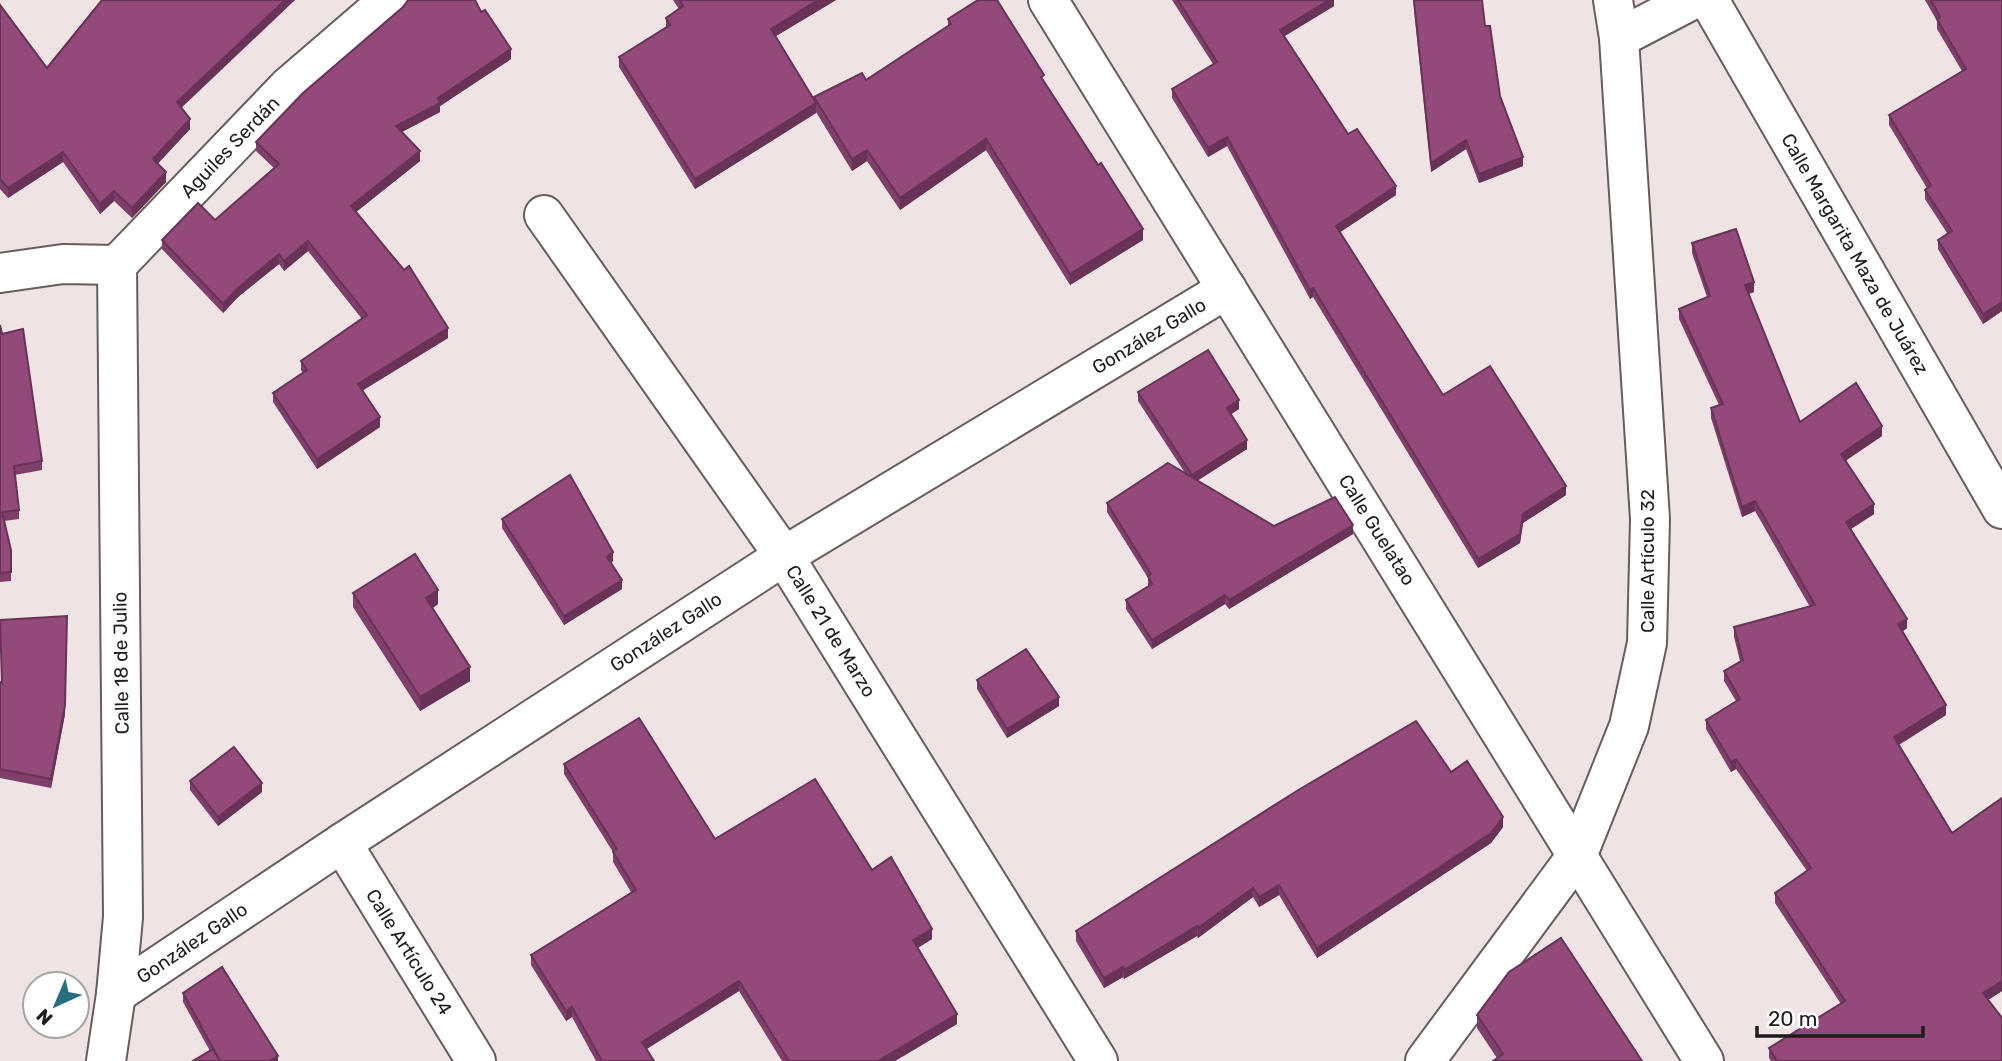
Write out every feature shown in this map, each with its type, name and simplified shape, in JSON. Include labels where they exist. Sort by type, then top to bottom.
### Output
[{"type":"street","name":"Aguiles Serdán","points":[[117,265],[288,87],[389,0]]},
{"type":"street","name":"Calle Guelatao","points":[[1048,0],[1704,1061]]},
{"type":"street","name":"Calle Artículo 32","points":[[1426,1061],[1578,854],[1629,726],[1647,643],[1650,519],[1619,38],[1613,0]]},
{"type":"street","points":[[1619,38],[1692,0]]},
{"type":"street","name":"Calle Margarita Maza de Juárez","points":[[1709,0],[2002,509]]},
{"type":"street","name":"Calle 21 de Marzo","points":[[544,215],[784,556],[1098,1061]]},
{"type":"street","points":[[0,273],[64,264],[117,265]]},
{"type":"street","name":"Calle 18 de Julio","points":[[106,1061],[123,917],[117,265]]},
{"type":"street","name":"González Gallo","points":[[116,994],[342,843],[784,556],[1227,289]]},
{"type":"street","name":"Calle Artículo 24","points":[[342,843],[476,1061]]},
{"type":"building","points":[[102,0],[285,0],[177,102],[190,119],[153,159],[166,172],[132,208],[114,191],[100,204],[63,152],[8,188],[0,179],[0,5],[47,68]]},
{"type":"building","points":[[408,0],[475,0],[481,12],[485,10],[511,49],[438,98],[440,103],[396,126],[420,151],[351,206],[404,270],[409,266],[448,328],[358,384],[380,417],[317,459],[273,393],[307,370],[301,361],[367,315],[308,241],[284,261],[279,254],[223,304],[162,240],[198,203],[215,220],[279,164],[256,142],[303,93]]},
{"type":"building","points":[[680,0],[818,0],[771,29],[816,103],[695,179],[619,57],[670,25],[666,18],[683,6]]},
{"type":"building","points":[[978,0],[997,0],[1044,75],[1041,77],[1143,229],[1070,274],[986,139],[900,198],[867,150],[852,159],[814,97],[862,73],[866,80],[951,24],[948,19]]},
{"type":"building","points":[[1178,0],[1329,0],[1280,30],[1348,134],[1357,129],[1396,186],[1336,226],[1443,395],[1490,366],[1566,486],[1523,514],[1520,534],[1478,559],[1313,288],[1310,290],[1227,137],[1208,148],[1172,89],[1217,62]]},
{"type":"building","points":[[1414,0],[1482,0],[1485,26],[1490,26],[1500,96],[1523,157],[1479,174],[1466,140],[1431,163]]},
{"type":"building","points":[[1931,0],[2002,0],[2002,302],[1983,314],[1938,240],[1952,231],[1925,190],[1931,185],[1889,115],[1966,69],[1937,19],[1940,17]]},
{"type":"building","points":[[1736,229],[1754,282],[1745,285],[1800,422],[1856,383],[1882,426],[1841,454],[1874,504],[1846,522],[1907,619],[1898,624],[1946,705],[1894,737],[1952,833],[2002,798],[2002,981],[1983,993],[2002,1018],[2002,1061],[1777,1061],[1769,1048],[1845,1001],[1775,893],[1811,868],[1736,759],[1731,762],[1706,720],[1740,699],[1724,671],[1743,660],[1734,627],[1815,605],[1755,501],[1742,507],[1711,408],[1723,404],[1679,309],[1710,296],[1692,243]]},
{"type":"building","points":[[0,325],[2,334],[23,329],[42,461],[14,466],[19,510],[2,512],[11,550],[11,572],[0,573]]},
{"type":"building","points":[[1208,350],[1239,400],[1227,408],[1247,440],[1192,475],[1138,392]]},
{"type":"building","points":[[1168,463],[1274,526],[1335,497],[1353,525],[1229,600],[1225,595],[1152,640],[1126,600],[1152,584],[1148,576],[1151,574],[1107,503]]},
{"type":"building","points":[[570,475],[613,552],[607,557],[622,580],[564,616],[502,519]]},
{"type":"building","points":[[415,554],[438,590],[426,598],[470,667],[420,697],[353,593]]},
{"type":"building","points":[[67,616],[65,705],[51,779],[0,769],[0,620]]},
{"type":"building","points":[[1026,649],[1059,697],[1007,729],[977,680]]},
{"type":"building","points":[[639,718],[715,839],[815,779],[872,870],[891,857],[932,929],[913,940],[957,1014],[878,1061],[789,1061],[739,981],[642,1042],[654,1061],[602,1061],[572,1007],[566,1011],[531,955],[636,890],[613,852],[617,849],[564,764]]},
{"type":"building","points":[[1416,721],[1451,772],[1467,761],[1503,817],[1491,833],[1317,948],[1279,885],[1259,897],[1253,888],[1198,928],[1197,926],[1124,970],[1123,967],[1104,978],[1076,931],[1300,789]]},
{"type":"building","points":[[234,747],[262,783],[218,817],[190,781]]},
{"type":"building","points":[[1561,938],[1642,1061],[1493,1061],[1503,1054],[1477,1015],[1509,972]]},
{"type":"building","points":[[222,967],[278,1056],[269,1061],[220,1061],[183,993]]},
{"type":"building","points":[[213,1049],[220,1061],[193,1061]]}]
